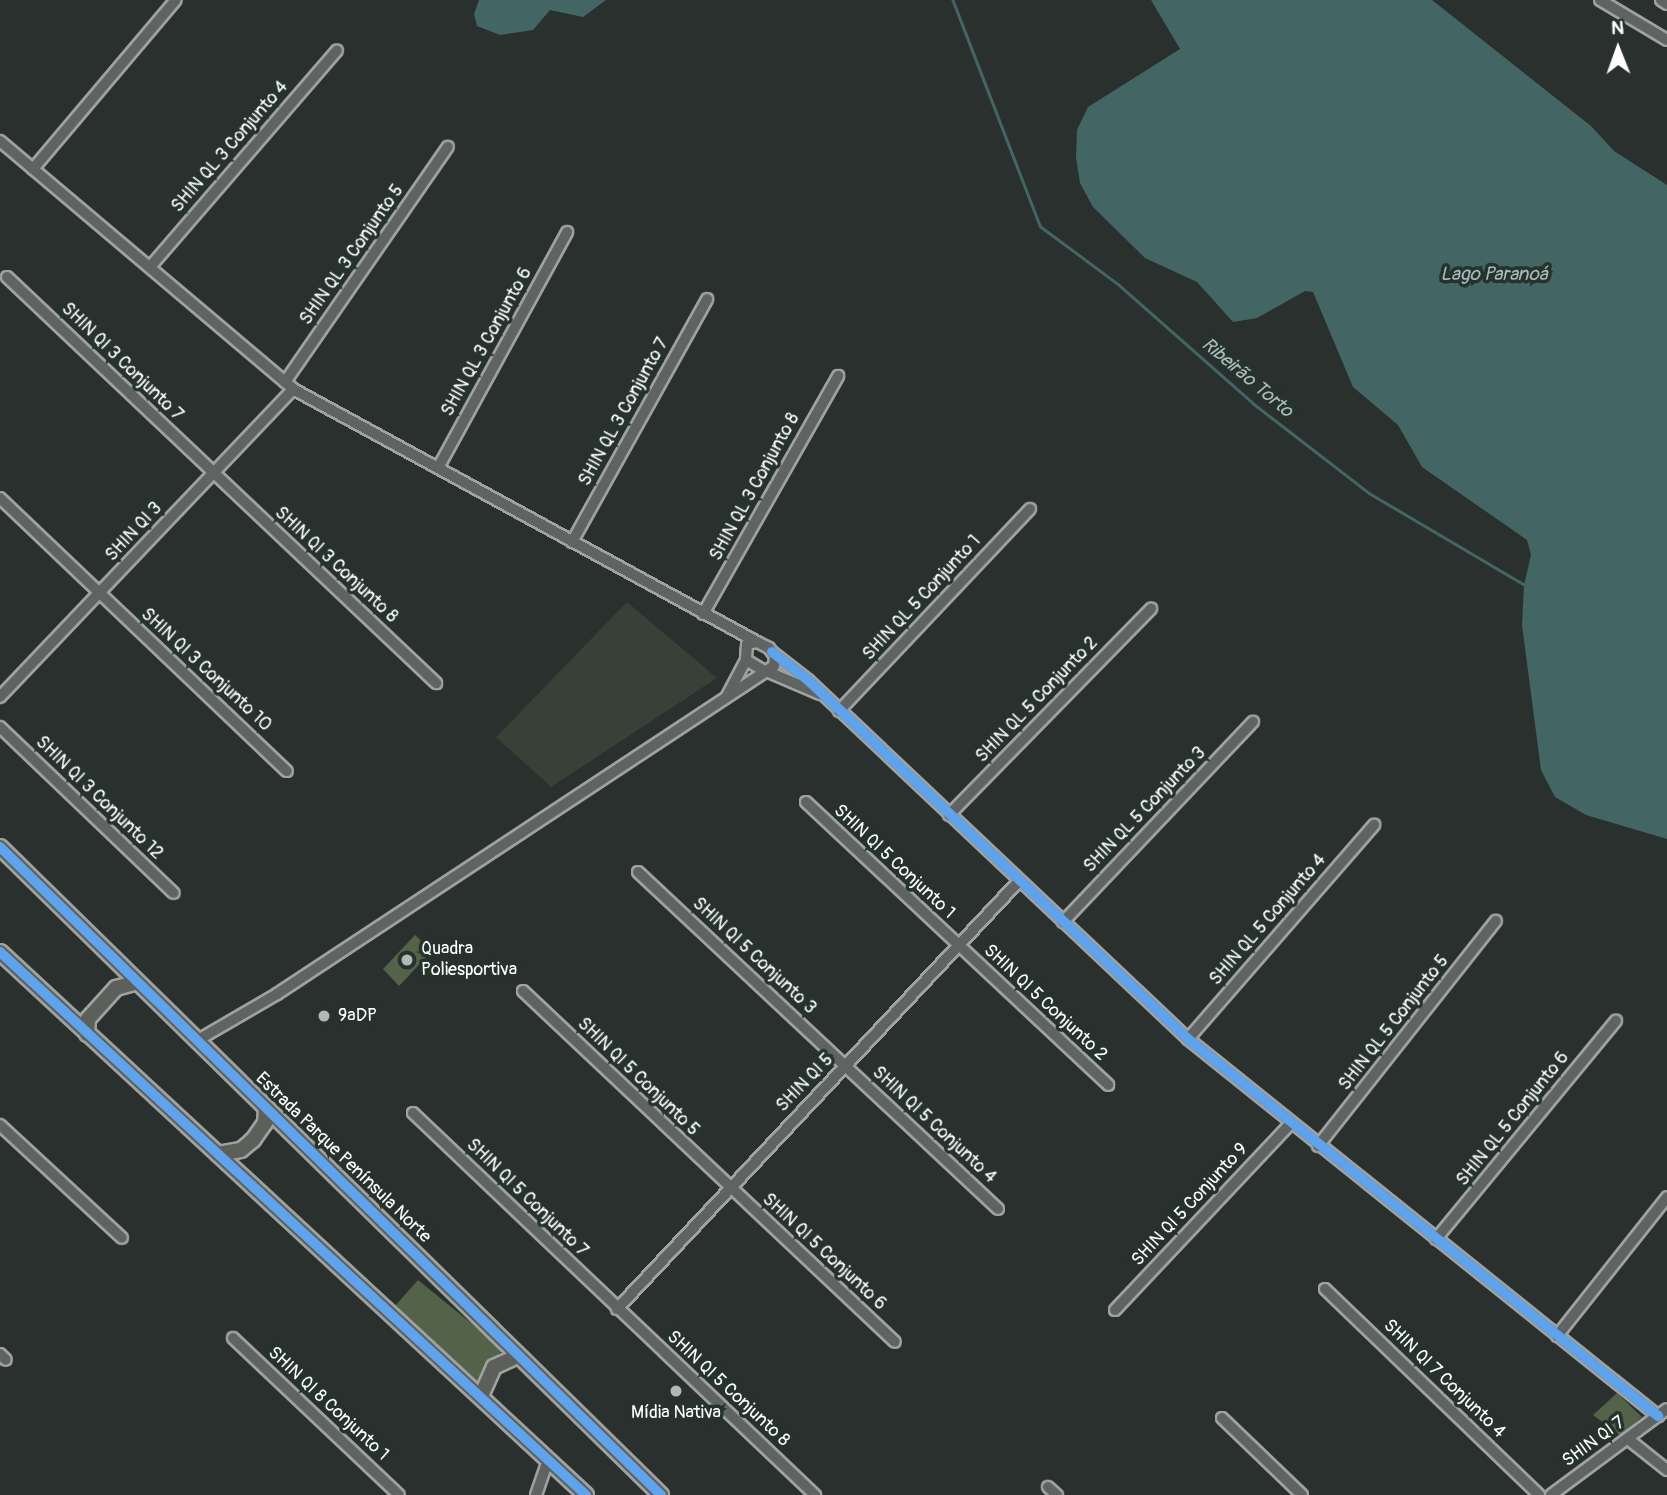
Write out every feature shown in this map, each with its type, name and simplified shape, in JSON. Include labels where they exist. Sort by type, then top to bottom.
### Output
[{"type":"main road","name":"Estrada Parque Península Norte","points":[[0,847],[135,983],[202,1044],[655,1492]]},
{"type":"main road","points":[[0,952],[586,1495]]},
{"type":"main road","points":[[88,1034],[88,1019],[116,988],[135,983]]},
{"type":"main road","points":[[218,1154],[241,1150],[253,1140],[265,1123],[266,1108]]},
{"type":"main road","points":[[481,1396],[494,1367],[519,1356]]},
{"type":"street","points":[[33,169],[176,0]]},
{"type":"street","points":[[1600,0],[1667,40]]},
{"type":"street","points":[[1661,0],[1667,4]]},
{"type":"street","name":"SHIN QL 3 Conjunto 4","points":[[150,267],[337,50]]},
{"type":"street","points":[[0,141],[289,386],[772,652],[823,695],[1188,1039],[1290,1124],[1557,1336],[1662,1412]]},
{"type":"street","name":"SHIN QL 3 Conjunto 5","points":[[289,386],[448,147]]},
{"type":"street","name":"SHIN QL 3 Conjunto 6","points":[[438,468],[567,232]]},
{"type":"street","name":"SHIN QI 3 Conjunto 7","points":[[7,277],[213,473]]},
{"type":"street","name":"SHIN QL 3 Conjunto 7","points":[[572,542],[707,299]]},
{"type":"street","name":"SHIN QL 3 Conjunto 8","points":[[703,614],[838,376]]},
{"type":"street","name":"SHIN QI 3","points":[[0,697],[101,594],[289,386]]},
{"type":"street","name":"SHIN QI 3 Conjunto 8","points":[[213,473],[436,683]]},
{"type":"street","name":"SHIN QI 3 Conjunto 10","points":[[0,498],[287,771]]},
{"type":"street","name":"SHIN QL 5 Conjunto 1","points":[[839,710],[1030,509]]},
{"type":"street","name":"SHIN QL 5 Conjunto 2","points":[[949,816],[1151,610]]},
{"type":"street","points":[[715,621],[744,648],[746,660],[727,696]]},
{"type":"street","points":[[744,648],[757,642]]},
{"type":"street","points":[[202,1044],[221,1028],[765,671],[776,662],[772,652]]},
{"type":"street","points":[[746,660],[765,671],[823,695]]},
{"type":"street","name":"SHIN QL 5 Conjunto 3","points":[[1063,922],[1253,722]]},
{"type":"street","name":"SHIN QI 3 Conjunto 12","points":[[0,727],[174,893]]},
{"type":"street","name":"SHIN QI 5 Conjunto 1","points":[[806,802],[959,946]]},
{"type":"street","name":"SHIN QL 5 Conjunto 4","points":[[1188,1039],[1374,825]]},
{"type":"street","name":"SHIN QI 5 Conjunto 3","points":[[638,872],[846,1066]]},
{"type":"street","name":"SHIN QI 5","points":[[617,1309],[1019,881]]},
{"type":"street","name":"SHIN QL 5 Conjunto 5","points":[[1318,1146],[1496,921]]},
{"type":"street","name":"SHIN QI 5 Conjunto 2","points":[[959,946],[1108,1085]]},
{"type":"street","name":"SHIN QI 5 Conjunto 5","points":[[523,991],[729,1189]]},
{"type":"street","name":"SHIN QL 5 Conjunto 6","points":[[1436,1239],[1616,1021]]},
{"type":"street","name":"SHIN QI 5 Conjunto 4","points":[[846,1066],[998,1209]]},
{"type":"street","name":"SHIN QI 5 Conjunto 7","points":[[413,1113],[617,1309]]},
{"type":"street","name":"SHIN QI 5 Conjunto 9","points":[[1115,1310],[1290,1124]]},
{"type":"street","points":[[0,1125],[122,1238]]},
{"type":"street","name":"SHIN QI 5 Conjunto 6","points":[[729,1189],[895,1342]]},
{"type":"street","points":[[1557,1336],[1667,1197]]},
{"type":"street","name":"SHIN QI 7 Conjunto 4","points":[[1325,1289],[1539,1495]]},
{"type":"street","name":"SHIN QI 5 Conjunto 8","points":[[617,1309],[815,1495]]},
{"type":"street","name":"SHIN QI 8 Conjunto 1","points":[[233,1338],[400,1495]]},
{"type":"street","name":"SHIN QI 7","points":[[1551,1495],[1662,1412]]},
{"type":"street","points":[[1222,1418],[1301,1495]]},
{"type":"street","points":[[1628,1439],[1667,1470]]},
{"type":"street","points":[[536,1495],[545,1478],[548,1460]]},
{"type":"street","points":[[545,1478],[563,1474]]},
{"type":"shaded area","points":[[627,602],[717,678],[551,787],[496,737]]},
{"type":"green space","name":"Quadra Poliesportiva","points":[[415,935],[432,951],[399,986],[383,969]]},
{"type":"green space","points":[[418,1280],[503,1349],[473,1386],[395,1306]]},
{"type":"green space","points":[[1617,1393],[1642,1417],[1620,1435],[1593,1415]]},
{"type":"water","points":[[479,0],[606,0],[583,17],[550,10],[533,30],[500,35],[477,26],[474,14]]},
{"type":"water","name":"Lago Paranoá","points":[[1151,0],[1432,0],[1591,126],[1614,151],[1667,185],[1667,839],[1586,815],[1555,797],[1541,770],[1522,625],[1524,585],[1531,555],[1527,540],[1422,467],[1398,425],[1353,387],[1313,292],[1305,291],[1257,318],[1233,322],[1197,282],[1145,258],[1093,207],[1080,183],[1076,158],[1077,130],[1088,107],[1180,49]]},
{"type":"waterway","name":"Ribeirão Torto","points":[[953,0],[1040,226],[1118,284],[1254,404],[1369,493],[1525,585]]},
{"type":"cycle path","points":[[772,652],[808,680],[1188,1039],[1658,1416]]},
{"type":"cycle path","points":[[0,847],[661,1495]]},
{"type":"cycle path","points":[[0,952],[586,1495]]},
{"type":"place","name":"Quadra Poliesportiva","points":[[407,960]]},
{"type":"place","name":"9ªDP","points":[[324,1016]]},
{"type":"place","name":"Mídia Nativa","points":[[676,1391]]}]
